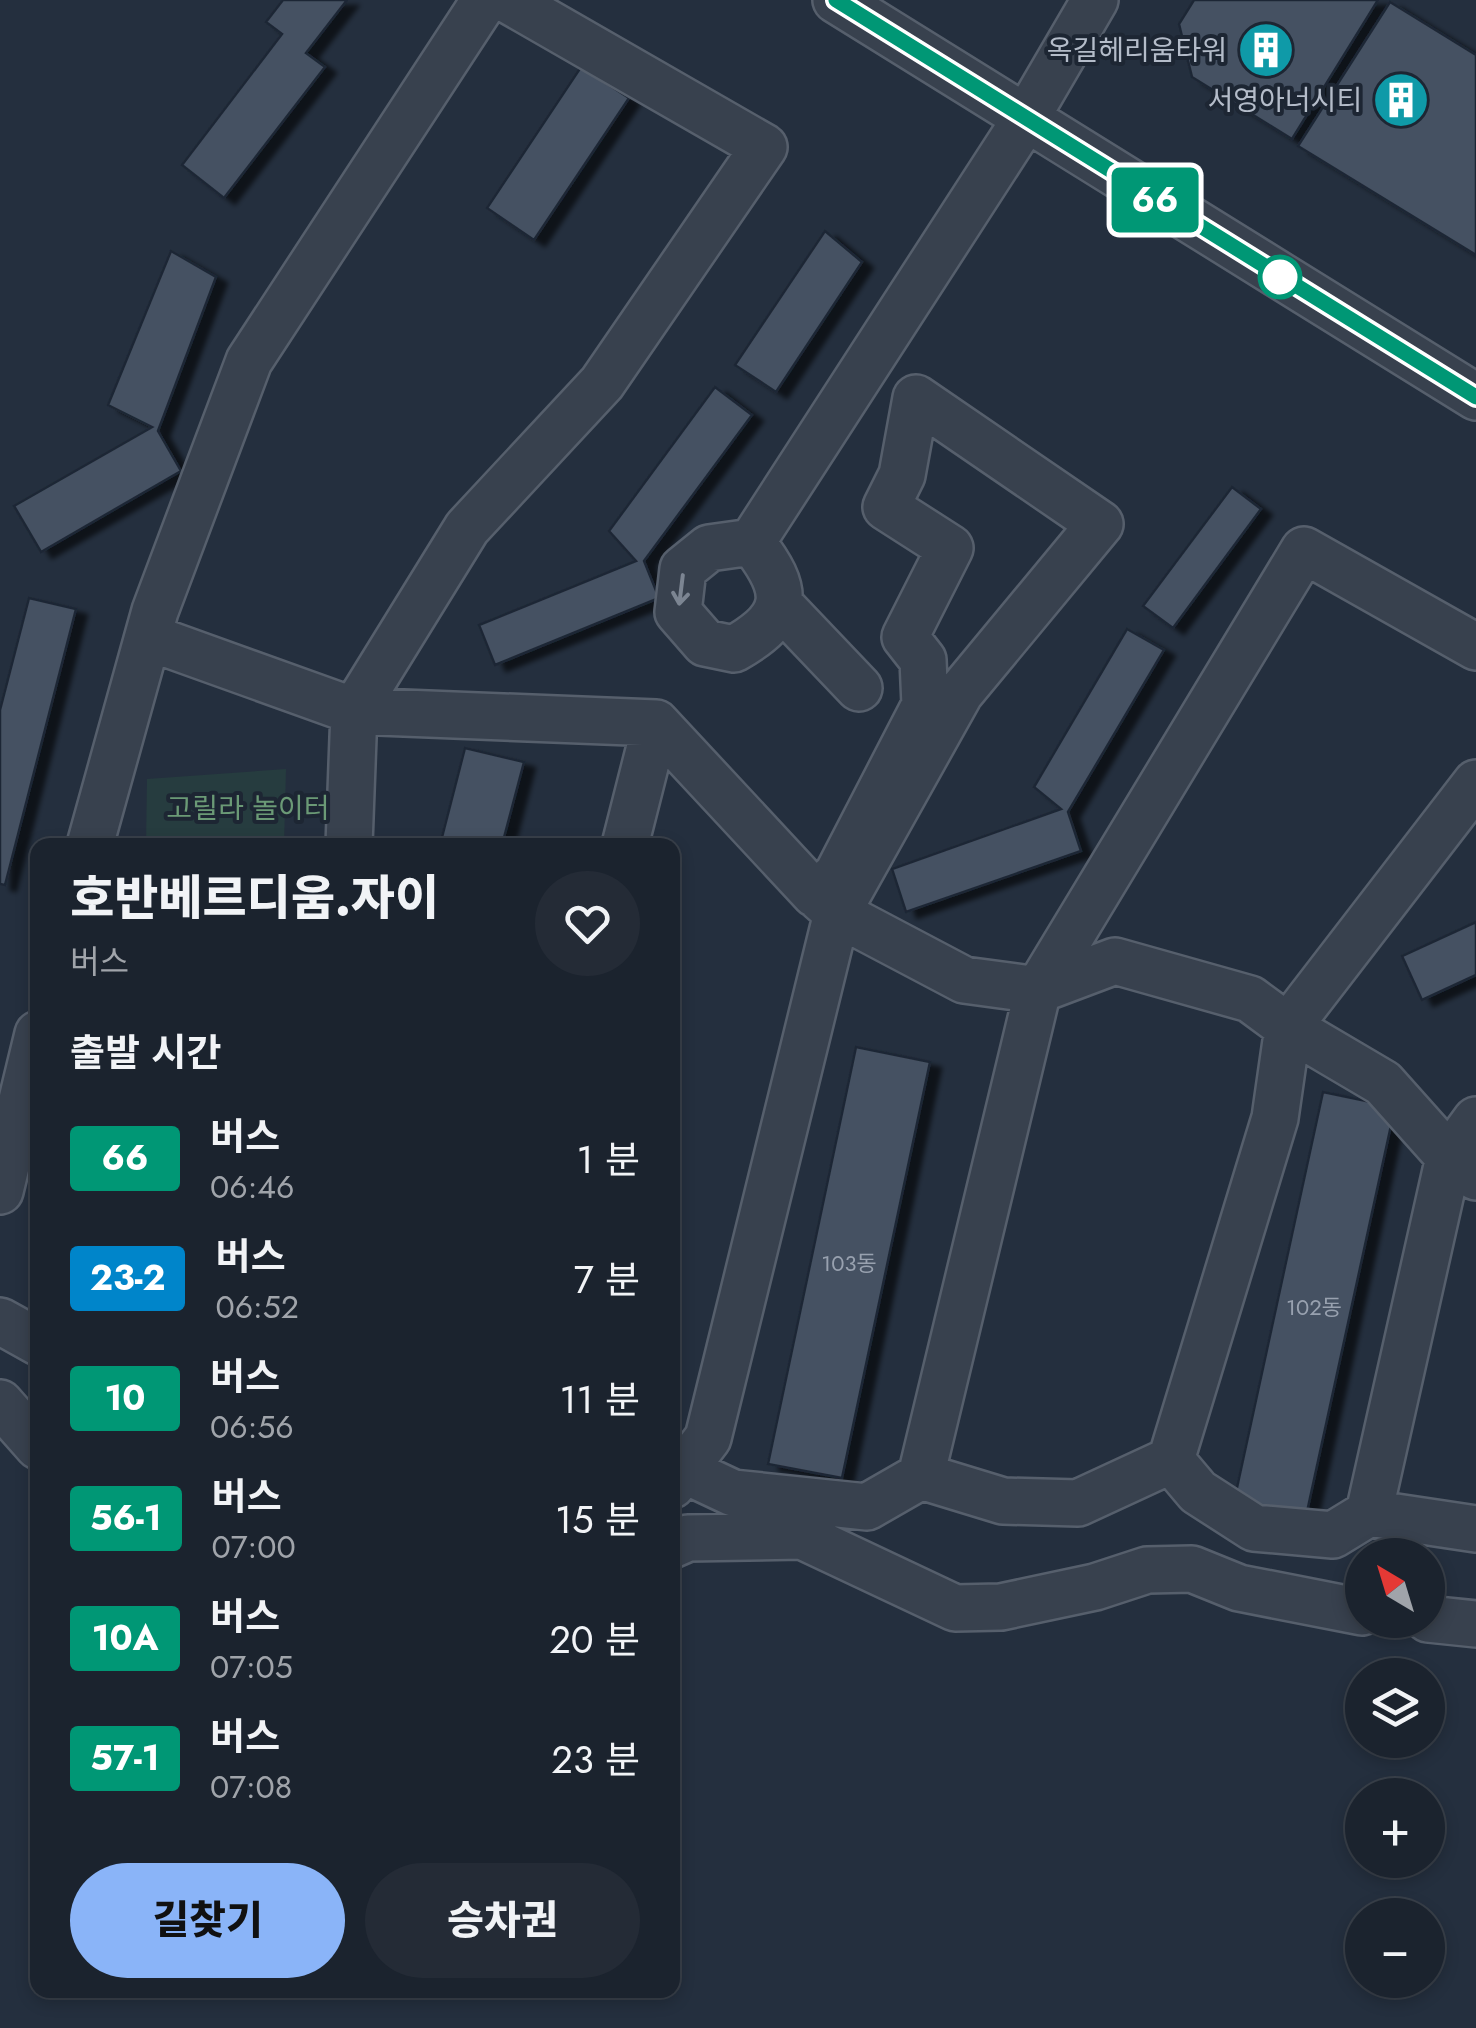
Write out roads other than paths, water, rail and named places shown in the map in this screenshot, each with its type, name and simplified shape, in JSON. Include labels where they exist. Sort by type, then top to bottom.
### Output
[{"type":"street","points":[[92,838],[148,637],[249,361],[486,0]]},
{"type":"street","points":[[350,838],[354,710],[467,528],[602,383],[764,147],[508,0]]},
{"type":"street","points":[[836,0],[1476,397]]},
{"type":"street","points":[[752,542],[777,574],[779,604],[763,633],[734,649],[705,643],[678,612],[683,569],[709,548],[752,542],[1025,120],[1095,0]]},
{"type":"street","points":[[680,1474],[708,1438],[826,904],[836,874],[925,705],[923,660],[905,638],[950,548],[886,506],[902,475],[916,398],[1100,524],[960,693],[826,904]]},
{"type":"street","points":[[680,1478],[733,1492],[866,1507],[920,1476],[1038,990],[1304,550],[1476,648]]},
{"type":"street","points":[[779,604],[859,688]]},
{"type":"street","points":[[148,637],[354,710],[656,722],[826,904],[964,980],[1038,990],[1115,960],[1250,999],[1288,1027],[1383,1083],[1462,1167]]},
{"type":"street","points":[[627,838],[656,722]]},
{"type":"street","points":[[920,1476],[1003,1502],[1078,1503],[1171,1460],[1274,1118],[1288,1027],[1476,784]]},
{"type":"street","points":[[0,1191],[30,1067]]},
{"type":"street","points":[[1369,1514],[1476,1120]]},
{"type":"street","points":[[0,1320],[30,1337]]},
{"type":"street","points":[[0,1402],[30,1437]]},
{"type":"street","points":[[1171,1460],[1198,1492],[1254,1528],[1334,1535],[1369,1514],[1476,1529]]},
{"type":"street","points":[[680,1542],[688,1538],[802,1536],[956,1608],[1001,1607],[1095,1587],[1147,1570],[1192,1569],[1240,1588],[1345,1609]]},
{"type":"street","points":[[1445,1621],[1476,1624]]},
{"type":"place","name":"옥길헤리움타워","points":[[1266,50]]},
{"type":"place","name":"서영아너시티","points":[[1401,100]]},
{"type":"park label","name":"고릴라 놀이터","points":[[248,808]]}]
